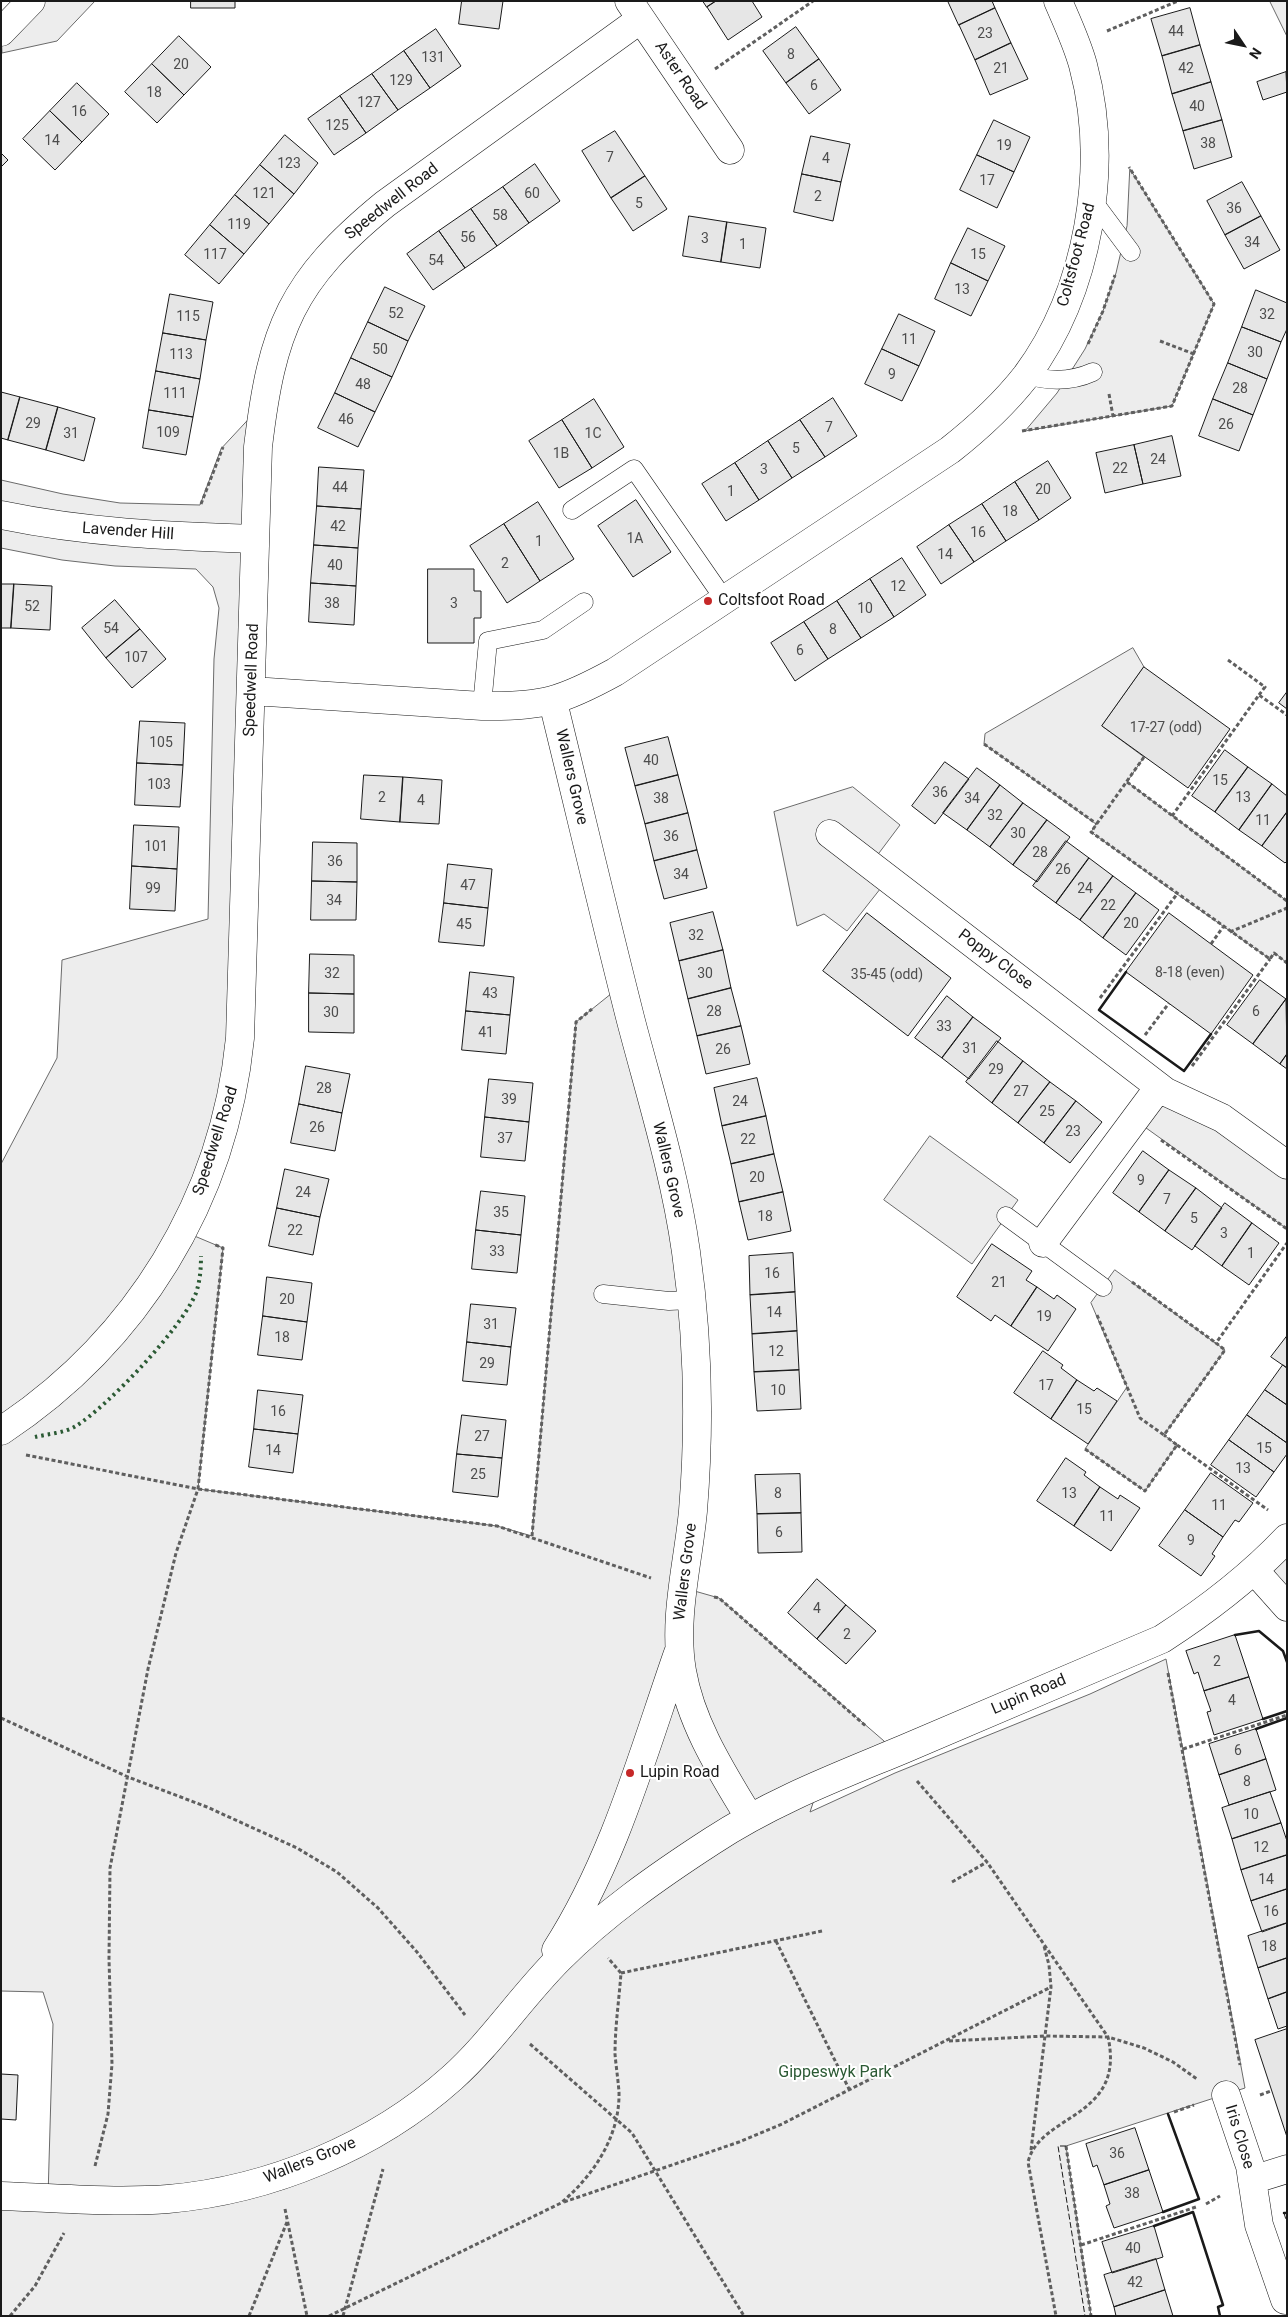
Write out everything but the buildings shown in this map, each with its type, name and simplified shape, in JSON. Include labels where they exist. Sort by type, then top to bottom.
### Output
[{"type":"street","points":[[1,32],[31,1]]},
{"type":"street","name":"Coltsfoot Road","points":[[252,691],[482,706],[517,707],[553,702],[578,692],[615,672],[950,450],[980,426],[1026,375],[1063,311],[1075,277],[1093,201],[1094,130],[1087,82],[1076,44],[1058,1]]},
{"type":"street","name":"Aster Road","points":[[635,10],[730,150]]},
{"type":"street","name":"Speedwell Road","points":[[1,1431],[54,1392],[118,1328],[143,1297],[184,1232],[210,1170],[236,1079],[240,1038],[258,448],[268,378],[283,325],[296,298],[311,275],[359,225],[635,10]]},
{"type":"street","name":"Lavender Hill","points":[[1,515],[38,523],[121,534],[255,538]]},
{"type":"street","name":"Wallers Grove","points":[[531,1989],[583,1902],[604,1857],[644,1754],[679,1649],[693,1511],[697,1425],[696,1366],[691,1300],[679,1213],[553,702]]},
{"type":"street","name":"Poppy Close","points":[[830,834],[1163,1089],[1222,1118],[1287,1165]]},
{"type":"street","points":[[1043,1243],[1135,1120],[1163,1089]]},
{"type":"street","name":"Lupin Road","points":[[749,1817],[820,1782],[1162,1639],[1208,1608],[1254,1570],[1287,1538]]},
{"type":"street","points":[[1254,1570],[1287,1607]]},
{"type":"street","name":"Wallers Grove","points":[[1,2196],[165,2199],[213,2193],[279,2176],[315,2162],[395,2122],[453,2077],[487,2043],[531,1989],[588,1932],[662,1875],[749,1817],[709,1747],[697,1721],[687,1693],[679,1649]]},
{"type":"street","name":"Iris Close","points":[[1226,2095],[1250,2166],[1259,2225],[1285,2300]]},
{"type":"street","name":"Iris Close","points":[[1252,2180],[1287,2169]]},
{"type":"lane","points":[[1093,201],[1131,252]]},
{"type":"lane","points":[[1026,375],[1040,379],[1064,380],[1093,372]]},
{"type":"lane","points":[[572,510],[634,469],[724,599]]},
{"type":"lane","points":[[482,706],[488,640],[543,630],[584,602]]},
{"type":"lane","points":[[1006,1216],[1103,1287]]},
{"type":"lane","points":[[603,1294],[668,1302],[691,1300]]},
{"type":"path","points":[[688,88],[813,1]]},
{"type":"path","points":[[1076,44],[1178,1]]},
{"type":"path","points":[[980,426],[1025,431],[1172,406],[1214,304],[1130,169],[1094,130]]},
{"type":"path","points":[[1160,341],[1194,354]]},
{"type":"path","points":[[1172,816],[1265,687],[1228,660]]},
{"type":"path","points":[[1259,695],[1287,714]]},
{"type":"path","points":[[984,744],[1097,824]]},
{"type":"path","points":[[1144,757],[1091,832],[1270,959]]},
{"type":"path","points":[[1127,782],[1287,901]]},
{"type":"path","points":[[1098,1001],[1177,894]]},
{"type":"path","points":[[1230,932],[1287,908]]},
{"type":"path","points":[[1211,944],[1223,927]]},
{"type":"path","points":[[1163,1089],[1185,1076],[1274,953],[1287,962]]},
{"type":"path","points":[[532,1536],[576,1022],[622,985]]},
{"type":"path","points":[[1142,1040],[1169,1003]]},
{"type":"path","points":[[1135,1120],[1174,1150],[1202,1167],[1287,1229]]},
{"type":"path","points":[[10,2316],[39,2279],[82,2198],[98,2161],[108,2114],[112,2064],[109,1959],[110,1868],[148,1669],[176,1553],[198,1489],[223,1248],[184,1232]]},
{"type":"path","points":[[1216,1343],[1287,1243]]},
{"type":"path","points":[[1130,1281],[1225,1350],[1164,1435]]},
{"type":"path","points":[[1095,1312],[1140,1418],[1271,1512]]},
{"type":"path","points":[[1085,1449],[1145,1492],[1177,1445]]},
{"type":"path","points":[[20,1454],[198,1489],[497,1526],[532,1536],[684,1588],[720,1598],[869,1728]]},
{"type":"path","points":[[1167,1668],[1241,2068]]},
{"type":"path","points":[[1183,1749],[1287,1714]]},
{"type":"path","points":[[1,1718],[128,1776],[207,1807],[297,1848],[337,1872],[378,1908],[417,1952],[487,2043]]},
{"type":"path","points":[[913,1776],[987,1862],[1108,2037],[1111,2052],[1109,2069],[1104,2084],[1097,2096],[1084,2110],[1050,2133],[1031,2150]]},
{"type":"path","points":[[952,1882],[987,1862]]},
{"type":"path","points":[[561,2203],[581,2186],[596,2165],[611,2137],[616,2120],[619,2093],[615,2053],[621,1974],[776,1942],[822,1930]]},
{"type":"path","points":[[776,1942],[850,2091]]},
{"type":"path","points":[[1043,1942],[1049,1965],[1051,1988],[1028,2162],[1056,2316]]},
{"type":"path","points":[[330,2316],[561,2203],[748,2139],[850,2091],[1051,1988]]},
{"type":"path","points":[[504,2022],[632,2134],[744,2316]]},
{"type":"path","points":[[946,2042],[1045,2036],[1108,2037],[1144,2048],[1173,2062],[1190,2076],[1226,2095]]},
{"type":"path","points":[[344,2316],[395,2122]]},
{"type":"path","points":[[1066,2146],[1091,2316]]},
{"type":"path","points":[[279,2176],[307,2316]]},
{"type":"path","points":[[1081,2245],[1196,2206]]},
{"type":"path","points":[[249,2316],[288,2222]]},
{"type":"shaded area","points":[[31,1],[95,1],[57,41],[2,53],[1,32]]},
{"type":"shaded area","points":[[1270,1],[1287,1],[1287,36]]},
{"type":"shaded area","points":[[1130,169],[1214,304],[1172,406],[1025,431],[1057,393],[1085,349],[1103,311],[1116,273],[1127,226]]},
{"type":"shaded area","points":[[263,404],[240,1038],[185,1232],[223,1248],[198,1489],[497,1526],[532,1536],[576,1022],[622,985],[686,1252],[684,1588],[719,1598],[884,1741],[888,1755],[820,1782],[810,1812],[895,1773],[1090,1694],[1166,1659],[1245,2088],[1066,2146],[1091,2316],[1,2316],[1,2196],[48,2197],[53,2024],[43,1992],[1,1991],[1,1164],[57,1058],[62,960],[208,919],[214,659],[219,608],[213,587],[196,569],[115,566],[62,560],[1,548],[1,480],[63,494],[120,503],[200,505],[221,449]]},
{"type":"shaded area","points":[[1133,648],[1144,667],[1102,726],[1144,757],[1127,782],[1287,901],[1287,963],[1275,953],[1270,959],[1091,832],[1096,824],[984,744],[985,734]]},
{"type":"shaded area","points":[[853,787],[900,825],[870,865],[888,879],[847,931],[824,914],[797,926],[774,812]]},
{"type":"shaded area","points":[[1159,1087],[1287,1165],[1287,1229],[1135,1120]]},
{"type":"shaded area","points":[[930,1136],[1018,1200],[972,1264],[884,1200]]},
{"type":"shaded area","points":[[1115,1270],[1225,1350],[1164,1435],[1177,1445],[1145,1491],[1085,1449],[1127,1387],[1091,1303]]},
{"type":"shaded area","points":[[1287,1538],[1287,1607],[1254,1570]]},
{"type":"hedge","points":[[35,1437],[61,1432],[76,1426],[106,1402],[143,1365],[176,1326],[196,1293],[200,1275],[201,1256]]},
{"type":"fence","points":[[1066,2146],[1058,2146],[1085,2316]]},
{"type":"fence","points":[[1284,2213],[1287,2223]]},
{"type":"wall","points":[[1126,972],[1099,1010],[1184,1071],[1211,1034]]},
{"type":"wall","points":[[1235,1635],[1259,1631],[1283,1651],[1287,1662]]},
{"type":"wall","points":[[1263,1719],[1287,1711]]},
{"type":"wall","points":[[1256,1729],[1287,1718]]},
{"type":"wall","points":[[1163,2212],[1199,2199],[1168,2114]]},
{"type":"wall","points":[[1154,2226],[1193,2212],[1223,2305],[1218,2307],[1220,2316]]},
{"type":"place","name":"Coltsfoot Road","points":[[708,601]]},
{"type":"place","name":"Lupin Road","points":[[630,1773]]},
{"type":"park label","name":"Gippeswyk Park","points":[[835,2073]]}]
